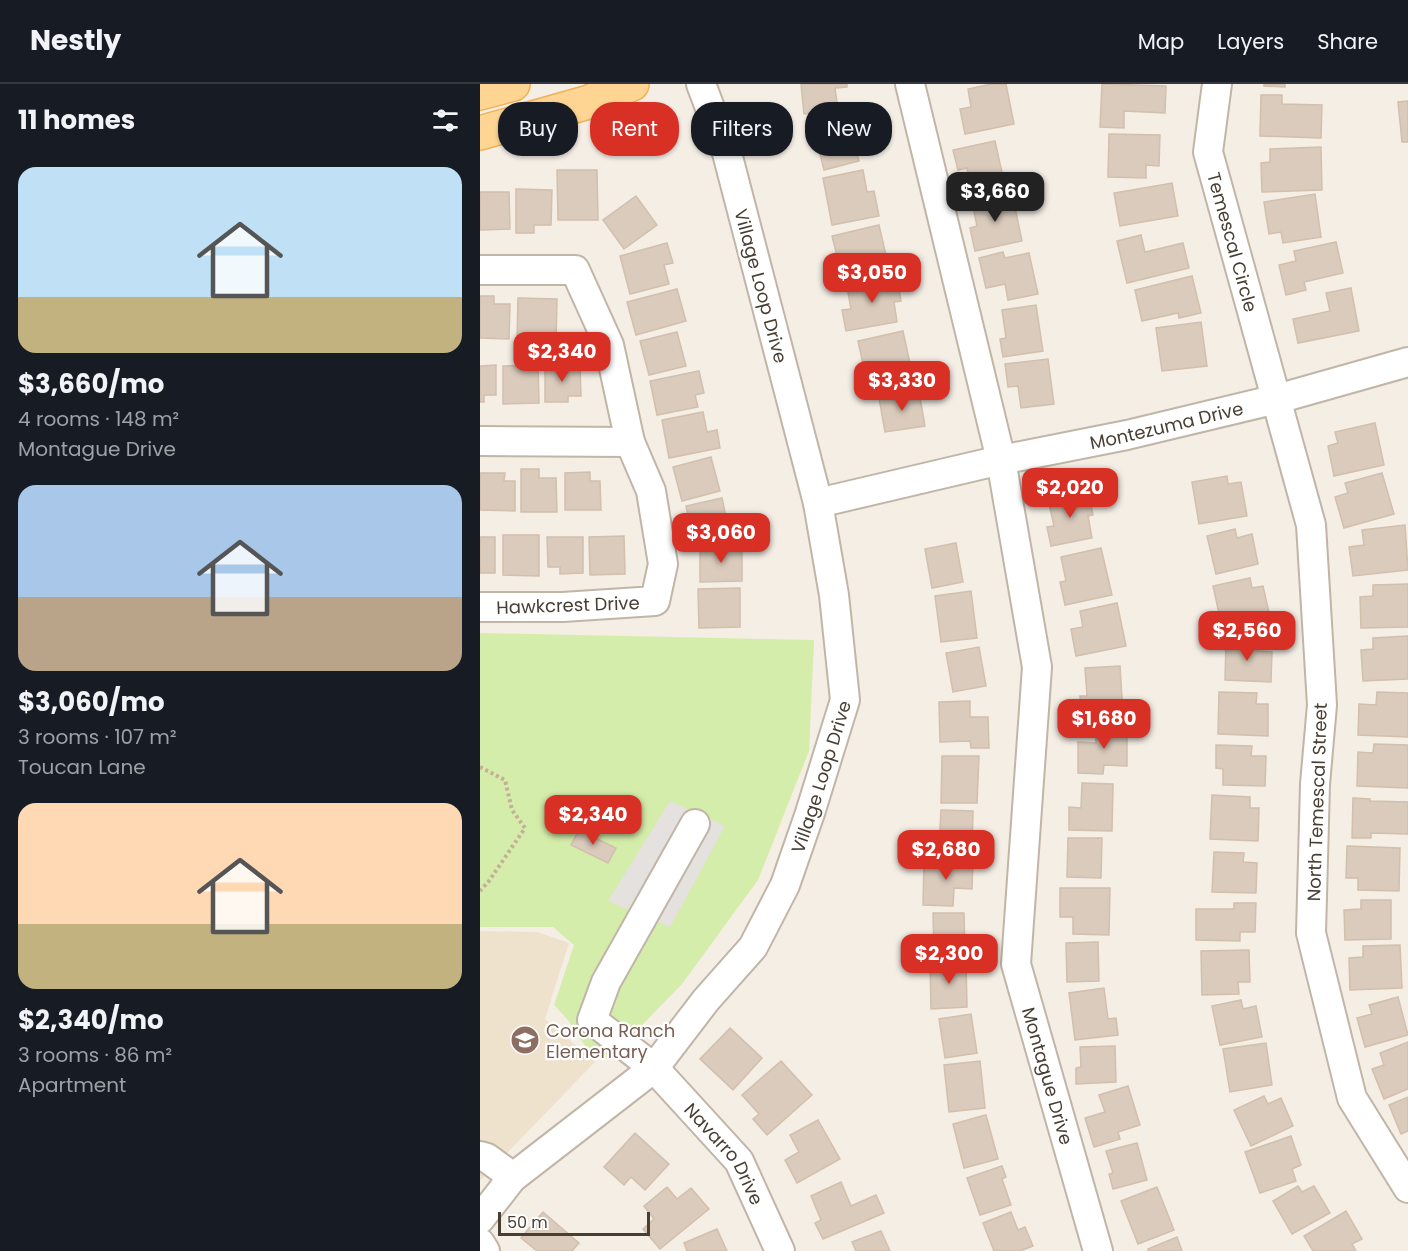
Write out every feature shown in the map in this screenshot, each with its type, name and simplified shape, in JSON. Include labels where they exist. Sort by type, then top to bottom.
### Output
[{"type":"main road","points":[[480,93],[513,84]]},
{"type":"main road","points":[[480,133],[589,102],[632,84]]},
{"type":"street","name":"Village Loop Drive","points":[[480,1219],[513,1177],[654,1068],[705,1000],[753,947],[785,885],[845,700],[834,595],[818,503],[727,153],[701,84]]},
{"type":"street","name":"Montague Drive","points":[[910,84],[1001,460],[1037,667],[1016,964],[1098,1251]]},
{"type":"street","name":"Temescal Circle","points":[[1216,84],[1208,152],[1277,399]]},
{"type":"street","points":[[480,270],[575,270],[609,345],[630,442],[480,441]]},
{"type":"street","name":"Montezuma Drive","points":[[818,503],[1001,460],[1127,435],[1277,399],[1408,362]]},
{"type":"street","name":"North Temescal Street","points":[[1277,399],[1311,525],[1317,610],[1322,705],[1315,784],[1311,933],[1352,1098],[1408,1188]]},
{"type":"street","name":"Hawkcrest Drive","points":[[480,608],[563,607],[655,601],[663,564],[655,512],[651,491],[630,442]]},
{"type":"street","name":"Navarro Drive","points":[[695,824],[606,982],[592,1020],[654,1068],[739,1161],[780,1251]]},
{"type":"street","points":[[480,1156],[487,1158],[513,1177]]},
{"type":"street","points":[[480,1243],[485,1251]]},
{"type":"path","points":[[480,767],[505,780],[512,810],[525,828],[480,891]]},
{"type":"shaded area","points":[[670,801],[725,826],[670,927],[608,901]]},
{"type":"shaded area","name":"Corona Ranch Elementary","points":[[480,931],[537,932],[569,943],[545,1019],[595,1062],[480,1181]]},
{"type":"green space","points":[[480,633],[814,640],[809,751],[758,880],[682,984],[609,1059],[591,1055],[568,1020],[554,1005],[574,945],[553,927],[480,927]]},
{"type":"building","points":[[801,84],[847,84],[847,87],[835,88],[837,102],[805,102],[804,114]]},
{"type":"building","points":[[991,84],[1006,84],[1014,124],[965,134],[960,109],[971,107],[968,89]]},
{"type":"building","points":[[1102,84],[1166,86],[1165,113],[1124,111],[1124,128],[1100,127]]},
{"type":"building","points":[[1264,84],[1285,84],[1285,87],[1264,86]]},
{"type":"building","points":[[1261,95],[1282,95],[1282,104],[1322,105],[1321,138],[1260,136]]},
{"type":"building","points":[[1408,101],[1408,142],[1402,142],[1398,102]]},
{"type":"building","points":[[1109,134],[1160,135],[1159,166],[1146,165],[1146,178],[1108,177]]},
{"type":"building","points":[[995,141],[1005,186],[972,193],[967,168],[958,170],[953,150]]},
{"type":"building","points":[[1321,147],[1322,190],[1262,192],[1261,163],[1270,162],[1270,149]]},
{"type":"building","points":[[821,156],[858,156],[859,161],[824,170]]},
{"type":"building","points":[[557,170],[597,170],[598,220],[558,220]]},
{"type":"building","points":[[863,170],[867,192],[874,191],[879,216],[832,225],[823,178]]},
{"type":"building","points":[[1172,183],[1178,216],[1120,226],[1114,193]]},
{"type":"building","points":[[516,189],[552,190],[551,225],[534,225],[534,233],[516,233]]},
{"type":"building","points":[[480,192],[509,192],[510,229],[480,230]]},
{"type":"building","points":[[1012,193],[1022,241],[975,251],[970,228],[977,226],[972,202]]},
{"type":"building","points":[[1315,194],[1321,237],[1283,243],[1281,232],[1269,234],[1264,202]]},
{"type":"building","points":[[636,196],[657,225],[624,249],[603,220]]},
{"type":"building","points":[[879,225],[888,264],[842,275],[832,236]]},
{"type":"building","points":[[1141,235],[1145,252],[1183,243],[1189,268],[1127,283],[1117,241]]},
{"type":"building","points":[[1336,242],[1343,273],[1304,282],[1306,290],[1286,295],[1279,265],[1296,261],[1294,251]]},
{"type":"building","points":[[667,243],[673,263],[664,265],[669,284],[630,294],[620,256]]},
{"type":"building","points":[[1003,252],[1005,258],[1029,253],[1038,294],[1008,300],[1005,284],[986,288],[979,258]]},
{"type":"building","points":[[1192,276],[1201,313],[1179,318],[1178,313],[1142,321],[1135,290]]},
{"type":"building","points":[[897,277],[901,301],[894,302],[897,322],[846,331],[842,310],[851,309],[847,287]]},
{"type":"building","points":[[1351,288],[1359,331],[1298,343],[1293,319],[1330,311],[1326,293]]},
{"type":"building","points":[[677,289],[686,321],[636,335],[627,302]]},
{"type":"building","points":[[480,296],[494,296],[494,304],[510,304],[509,339],[480,338]]},
{"type":"building","points":[[518,298],[557,299],[556,342],[517,341]]},
{"type":"building","points":[[1036,305],[1043,351],[1003,357],[1000,339],[1006,338],[1002,310]]},
{"type":"building","points":[[1201,322],[1207,366],[1162,371],[1156,328]]},
{"type":"building","points":[[903,331],[912,373],[891,378],[889,368],[877,371],[879,381],[867,383],[858,341]]},
{"type":"building","points":[[677,332],[686,366],[649,375],[640,341]]},
{"type":"building","points":[[1048,359],[1054,404],[1021,408],[1018,386],[1008,387],[1005,364]]},
{"type":"building","points":[[496,365],[496,395],[484,395],[484,402],[480,402],[480,366]]},
{"type":"building","points":[[538,365],[539,403],[503,404],[503,366]]},
{"type":"building","points":[[580,365],[581,396],[568,396],[568,402],[545,402],[545,366]]},
{"type":"building","points":[[699,371],[704,393],[695,395],[698,407],[657,415],[650,381]]},
{"type":"building","points":[[919,392],[925,426],[885,432],[879,398]]},
{"type":"building","points":[[703,412],[707,432],[717,430],[720,448],[669,458],[662,420]]},
{"type":"building","points":[[1375,423],[1384,465],[1334,476],[1328,446],[1338,443],[1335,432]]},
{"type":"building","points":[[711,457],[720,491],[682,501],[673,467]]},
{"type":"building","points":[[521,469],[539,469],[539,478],[556,478],[557,512],[521,512]]},
{"type":"building","points":[[590,472],[590,481],[600,481],[601,510],[565,510],[565,473]]},
{"type":"building","points":[[480,473],[505,473],[504,481],[515,481],[515,511],[480,510]]},
{"type":"building","points":[[1382,473],[1394,514],[1344,528],[1335,497],[1348,493],[1345,483]]},
{"type":"building","points":[[1227,476],[1228,484],[1241,482],[1247,516],[1199,524],[1192,482]]},
{"type":"building","points":[[1088,491],[1093,515],[1088,516],[1092,538],[1051,546],[1047,527],[1054,526],[1048,499]]},
{"type":"building","points":[[722,498],[729,532],[693,540],[686,506]]},
{"type":"building","points":[[1405,525],[1408,570],[1353,576],[1349,547],[1364,545],[1362,530]]},
{"type":"building","points":[[1235,529],[1237,538],[1252,534],[1258,564],[1216,574],[1207,536]]},
{"type":"building","points":[[503,535],[539,535],[539,576],[503,575]]},
{"type":"building","points":[[624,536],[625,574],[590,575],[589,537]]},
{"type":"building","points":[[480,537],[495,537],[495,573],[480,573]]},
{"type":"building","points":[[547,537],[583,537],[583,573],[560,574],[560,567],[548,567]]},
{"type":"building","points":[[956,543],[963,582],[932,588],[925,549]]},
{"type":"building","points":[[742,545],[742,581],[700,582],[700,546]]},
{"type":"building","points":[[1101,548],[1112,595],[1065,605],[1060,582],[1066,581],[1061,557]]},
{"type":"building","points":[[1250,578],[1252,588],[1263,586],[1270,617],[1222,627],[1213,586]]},
{"type":"building","points":[[1408,584],[1408,627],[1361,628],[1360,597],[1373,596],[1373,585]]},
{"type":"building","points":[[740,588],[740,627],[699,628],[698,589]]},
{"type":"building","points":[[971,591],[977,638],[941,642],[935,596]]},
{"type":"building","points":[[1117,603],[1126,646],[1076,656],[1071,629],[1083,627],[1080,611]]},
{"type":"building","points":[[1408,636],[1408,679],[1363,681],[1361,650],[1373,649],[1373,638]]},
{"type":"building","points":[[1226,641],[1258,642],[1258,651],[1272,652],[1271,682],[1225,680]]},
{"type":"building","points":[[979,647],[986,686],[953,692],[946,653]]},
{"type":"building","points":[[1120,666],[1123,715],[1080,717],[1080,696],[1087,696],[1085,668]]},
{"type":"building","points":[[1219,692],[1257,693],[1256,704],[1268,704],[1268,736],[1218,734]]},
{"type":"building","points":[[1377,692],[1408,693],[1408,737],[1358,735],[1359,704],[1376,705]]},
{"type":"building","points":[[970,701],[970,717],[988,717],[989,748],[971,748],[970,741],[940,742],[939,702]]},
{"type":"building","points":[[1096,725],[1127,726],[1127,766],[1104,765],[1103,774],[1078,773],[1078,742],[1096,743]]},
{"type":"building","points":[[1374,744],[1408,745],[1408,788],[1357,786],[1358,752],[1373,753]]},
{"type":"building","points":[[1216,745],[1252,746],[1251,756],[1266,756],[1265,786],[1223,785],[1223,769],[1216,768]]},
{"type":"building","points":[[942,756],[979,756],[977,803],[941,803]]},
{"type":"building","points":[[1082,783],[1113,784],[1112,831],[1069,830],[1069,807],[1081,808]]},
{"type":"building","points":[[1212,795],[1250,797],[1250,808],[1259,808],[1258,841],[1210,839]]},
{"type":"building","points":[[1353,798],[1408,802],[1408,834],[1371,833],[1371,838],[1352,838]]},
{"type":"building","points":[[941,810],[973,811],[972,851],[939,850]]},
{"type":"building","points":[[579,830],[616,848],[608,863],[571,845]]},
{"type":"building","points":[[1068,838],[1102,838],[1101,878],[1067,877]]},
{"type":"building","points":[[1347,846],[1400,848],[1399,891],[1358,890],[1358,878],[1346,878]]},
{"type":"building","points":[[1214,852],[1244,853],[1243,862],[1257,863],[1256,893],[1212,892]]},
{"type":"building","points":[[957,858],[973,859],[972,889],[954,888],[953,906],[923,905],[924,863],[957,864]]},
{"type":"building","points":[[1060,888],[1110,888],[1109,935],[1073,934],[1073,917],[1060,917]]},
{"type":"building","points":[[1361,900],[1391,900],[1391,939],[1345,940],[1344,910],[1361,909]]},
{"type":"building","points":[[1234,903],[1256,903],[1255,932],[1240,932],[1240,941],[1196,940],[1196,909],[1234,909]]},
{"type":"building","points":[[933,913],[964,913],[965,953],[934,953]]},
{"type":"building","points":[[1098,942],[1099,981],[1067,982],[1066,943]]},
{"type":"building","points":[[1400,945],[1402,988],[1350,990],[1349,958],[1363,957],[1363,946]]},
{"type":"building","points":[[1249,950],[1250,982],[1238,982],[1239,994],[1202,995],[1201,951]]},
{"type":"building","points":[[966,961],[967,1007],[931,1009],[930,963]]},
{"type":"building","points":[[1104,988],[1108,1019],[1116,1018],[1118,1035],[1075,1040],[1069,993]]},
{"type":"building","points":[[1398,997],[1408,1035],[1365,1047],[1357,1018],[1372,1014],[1369,1005]]},
{"type":"building","points":[[1241,1000],[1243,1009],[1256,1006],[1262,1037],[1220,1045],[1212,1006]]},
{"type":"building","points":[[971,1014],[977,1053],[945,1058],[939,1019]]},
{"type":"building","points":[[730,1028],[762,1058],[733,1090],[700,1059]]},
{"type":"building","points":[[1408,1042],[1408,1089],[1384,1099],[1372,1069],[1384,1065],[1380,1053]]},
{"type":"building","points":[[1266,1043],[1272,1085],[1230,1092],[1223,1049]]},
{"type":"building","points":[[1115,1046],[1116,1082],[1076,1084],[1076,1068],[1081,1067],[1080,1047]]},
{"type":"building","points":[[781,1061],[812,1095],[767,1135],[753,1119],[759,1114],[742,1095]]},
{"type":"building","points":[[980,1061],[985,1108],[949,1112],[944,1065]]},
{"type":"building","points":[[1128,1086],[1140,1125],[1118,1132],[1120,1139],[1094,1147],[1085,1118],[1105,1112],[1099,1095]]},
{"type":"building","points":[[1264,1096],[1268,1104],[1281,1098],[1293,1126],[1251,1146],[1234,1110]]},
{"type":"building","points":[[1408,1097],[1408,1131],[1401,1134],[1389,1105]]},
{"type":"building","points":[[986,1115],[998,1159],[964,1168],[953,1124]]},
{"type":"building","points":[[818,1120],[840,1159],[797,1183],[785,1160],[799,1152],[790,1135]]},
{"type":"building","points":[[635,1133],[669,1164],[645,1190],[631,1177],[624,1185],[604,1167]]},
{"type":"building","points":[[1291,1136],[1301,1165],[1292,1169],[1296,1181],[1260,1193],[1245,1152]]},
{"type":"building","points":[[1137,1143],[1147,1180],[1113,1189],[1109,1174],[1113,1173],[1106,1151]]},
{"type":"building","points":[[1002,1166],[1006,1177],[1002,1179],[1011,1205],[980,1215],[967,1178]]},
{"type":"building","points":[[841,1182],[851,1206],[876,1195],[884,1213],[823,1239],[815,1223],[821,1220],[811,1196]]},
{"type":"building","points":[[1298,1186],[1302,1192],[1314,1186],[1330,1213],[1292,1234],[1273,1201]]},
{"type":"building","points":[[667,1187],[677,1199],[691,1188],[709,1209],[660,1249],[643,1229],[654,1219],[644,1206]]},
{"type":"building","points":[[1157,1187],[1174,1230],[1138,1244],[1121,1201]]},
{"type":"building","points":[[1346,1211],[1362,1239],[1352,1244],[1356,1251],[1313,1251],[1304,1236]]},
{"type":"building","points":[[543,1212],[579,1243],[572,1251],[537,1251],[521,1238]]},
{"type":"building","points":[[1011,1212],[1018,1230],[1025,1227],[1033,1246],[1020,1251],[994,1251],[983,1223]]},
{"type":"building","points":[[717,1229],[727,1251],[687,1251],[684,1243]]},
{"type":"building","points":[[881,1231],[890,1251],[856,1251],[852,1242]]},
{"type":"building","points":[[1177,1237],[1182,1251],[1148,1251],[1148,1249]]},
{"type":"place","name":"Corona Ranch Elementary","points":[[525,1040]]}]
